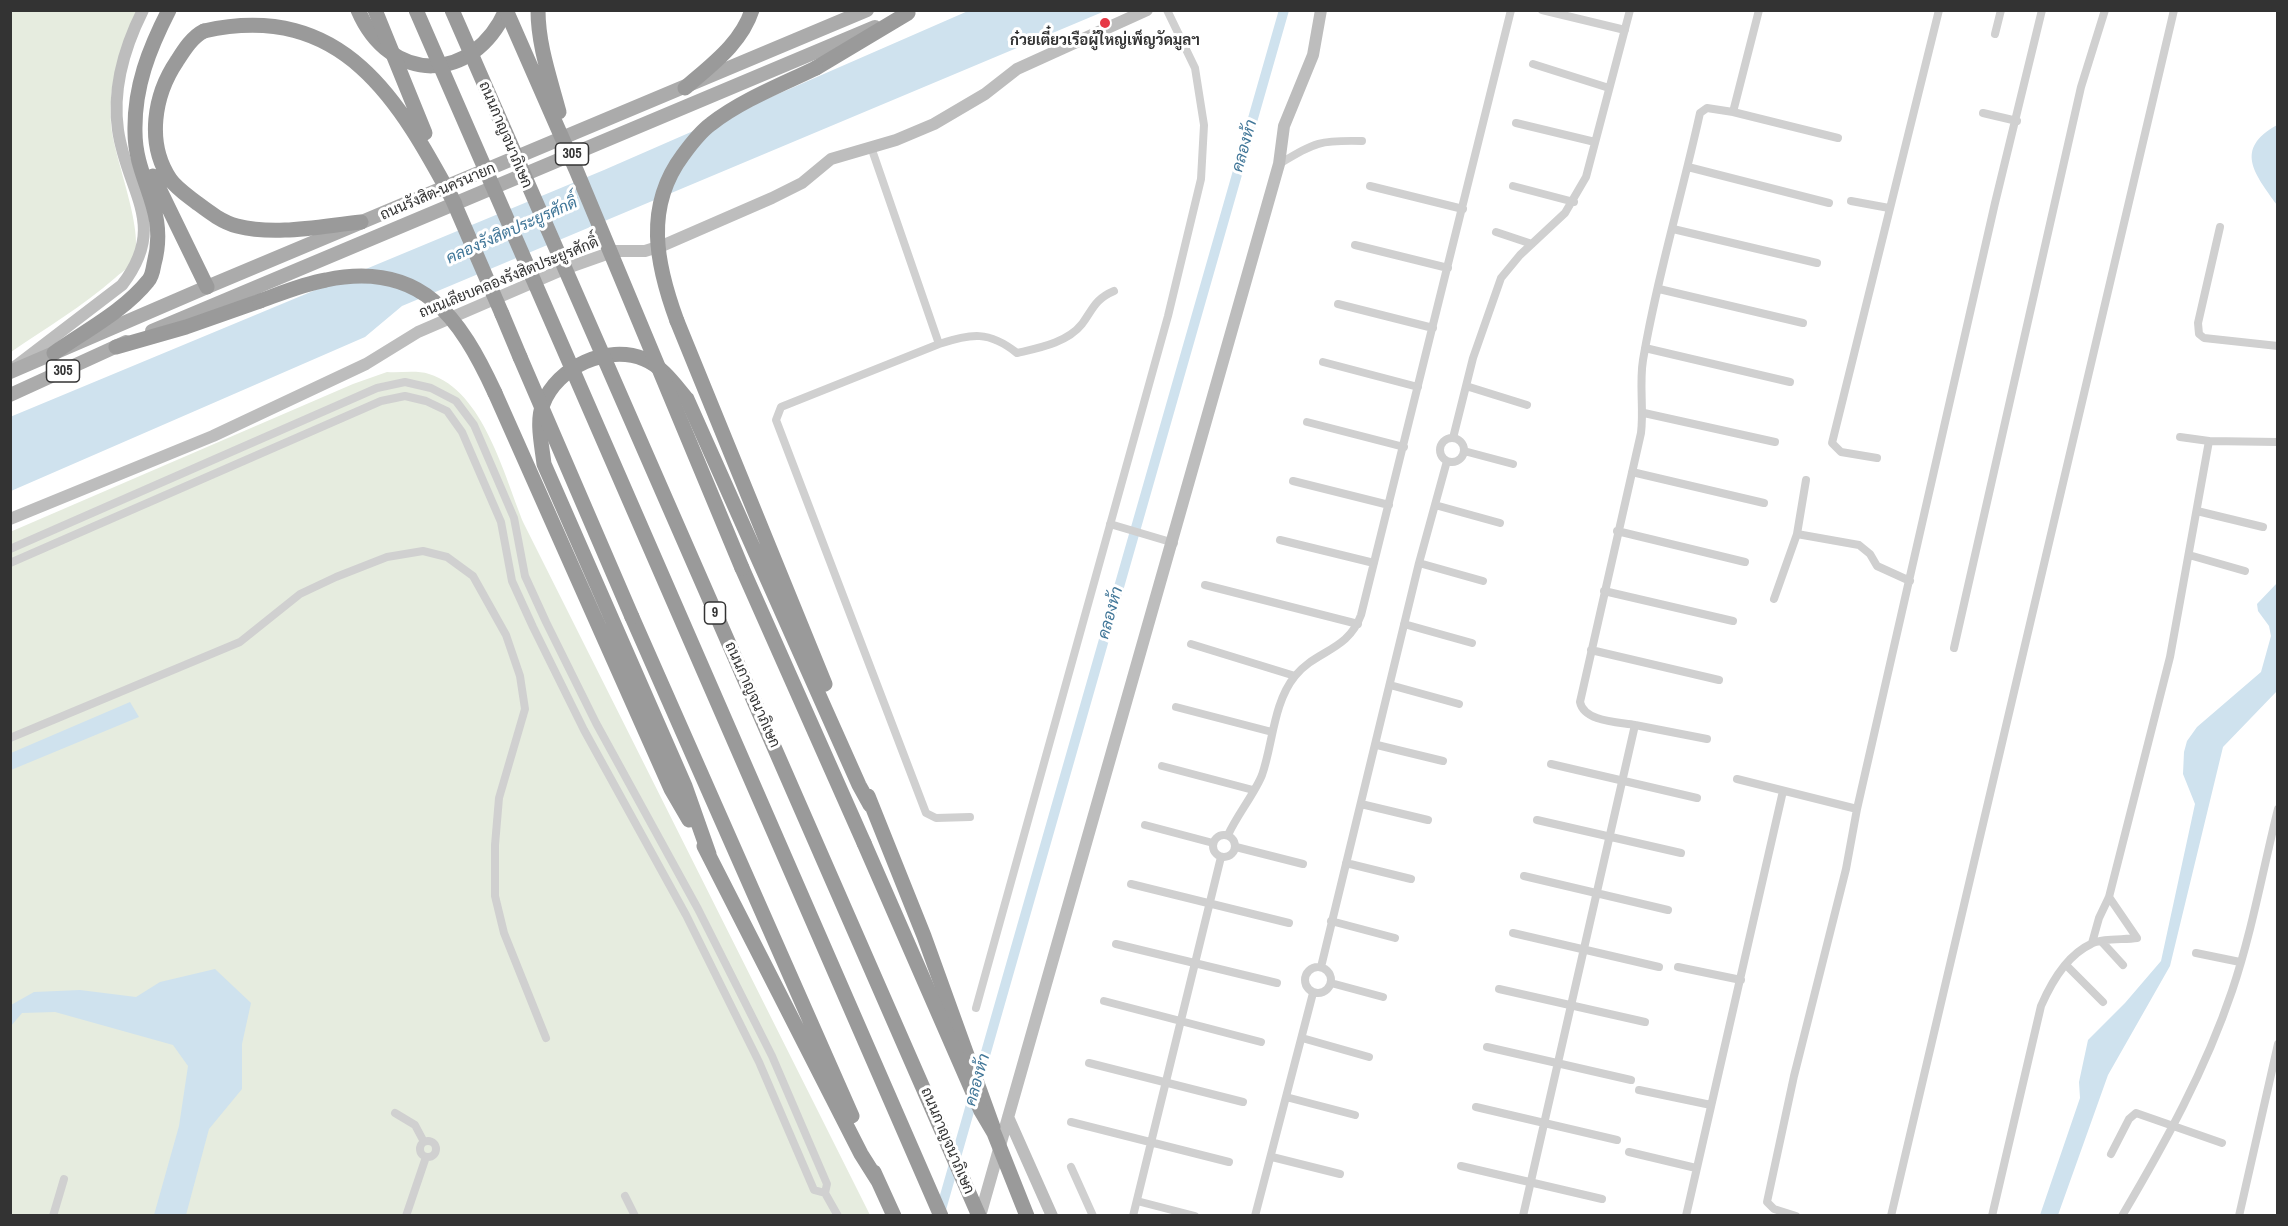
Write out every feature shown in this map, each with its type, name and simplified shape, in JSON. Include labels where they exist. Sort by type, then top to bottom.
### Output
[{"type":"highway","points":[[54,353],[120,306],[150,280],[160,245],[159,234],[136,141],[141,74],[150,47],[169,10]]},
{"type":"highway","points":[[358,10],[381,46],[407,64],[438,67],[459,61],[486,41],[500,24],[506,10]]},
{"type":"highway","points":[[375,10],[455,204],[806,1027],[861,1154],[878,1181],[894,1215]]},
{"type":"highway","name":"ถนนกาญจนาภิเษก","points":[[416,10],[941,1215]]},
{"type":"highway","name":"ถนนกาญจนาภิเษก","points":[[452,10],[980,1215]]},
{"type":"highway","points":[[506,10],[577,172],[742,568],[981,1111],[994,1133],[1027,1215]]},
{"type":"highway","points":[[538,10],[538,27],[546,66],[577,172]]},
{"type":"highway","points":[[685,88],[724,54],[738,36],[752,10]]},
{"type":"highway","points":[[910,12],[816,68],[734,109],[710,125],[688,148],[668,180],[662,195],[657,222],[656,249],[663,282],[677,321],[859,766],[870,805],[924,936],[990,1114],[994,1133]]},
{"type":"highway","points":[[361,222],[272,230],[237,226],[215,217],[170,180],[160,158],[155,134],[157,109],[164,82],[186,48],[204,31],[231,20],[257,16],[285,16],[339,39],[368,63],[381,79],[413,126],[455,204]]},
{"type":"highway","points":[[136,141],[207,286]]},
{"type":"highway","points":[[116,347],[186,327],[326,280],[355,276],[380,278],[407,285],[427,295],[460,326],[476,351],[671,789],[806,1027]]},
{"type":"highway","points":[[709,854],[685,786],[544,464],[540,434],[543,404],[560,379],[584,360],[614,355],[644,359],[667,375],[687,399],[859,785],[870,805]]},
{"type":"main road","name":"ถนนรังสิต-นครนายก","points":[[10,371],[207,286],[867,10]]},
{"type":"main road","name":"ถนนรังสิต-นครนายก","points":[[10,395],[237,295],[910,12]]},
{"type":"main road","points":[[207,286],[237,295]]},
{"type":"street","points":[[10,371],[122,285],[135,268],[145,233],[144,216],[126,163],[118,131],[116,105],[124,54],[143,10]]},
{"type":"street","name":"ถนนเลียบคลองรังสิตประยูรศักดิ์","points":[[10,519],[213,436],[366,364],[418,332],[594,258],[615,251],[645,251],[664,245],[782,193],[802,183],[831,159],[934,124],[985,94],[1017,69],[1147,10]]},
{"type":"street","points":[[976,1008],[1114,525],[1201,179],[1204,125],[1195,68],[1167,10]]},
{"type":"street","points":[[980,1215],[1279,164],[1284,126],[1313,55],[1321,10]]},
{"type":"street","points":[[1228,835],[1263,772],[1272,732],[1294,676],[1303,667],[1344,642],[1358,624],[1463,209],[1483,112],[1510,10]]},
{"type":"street","points":[[1542,10],[1625,30]]},
{"type":"street","points":[[1453,438],[1493,294],[1510,265],[1574,202],[1586,177],[1630,10]]},
{"type":"street","points":[[1732,112],[1760,10]]},
{"type":"street","points":[[1877,458],[1841,452],[1832,443],[1859,344],[1889,208],[1939,10]]},
{"type":"street","points":[[1995,34],[2001,10]]},
{"type":"street","points":[[1797,1215],[1774,1209],[1767,1202],[1796,1065],[1846,869],[1857,809],[1992,214],[2042,10]]},
{"type":"street","points":[[1954,648],[2081,87],[2105,10]]},
{"type":"street","points":[[1891,1215],[2174,10]]},
{"type":"street","points":[[1533,64],[1609,88]]},
{"type":"street","points":[[1707,740],[1592,716],[1581,707],[1591,650],[1644,413],[1641,372],[1645,348],[1700,113],[1707,108],[1732,112],[1838,138]]},
{"type":"street","points":[[1983,113],[2016,121]]},
{"type":"street","points":[[1516,123],[1595,142]]},
{"type":"street","points":[[1279,164],[1311,145],[1326,140],[1362,141]]},
{"type":"street","points":[[871,147],[939,345]]},
{"type":"street","points":[[1688,168],[1829,203]]},
{"type":"street","points":[[1370,186],[1463,209]]},
{"type":"street","points":[[1514,186],[1574,202]]},
{"type":"street","points":[[1851,201],[1889,208]]},
{"type":"street","points":[[2220,227],[2198,323],[2199,334],[2204,338],[2277,346]]},
{"type":"street","points":[[1673,229],[1817,262]]},
{"type":"street","points":[[1496,232],[1532,244]]},
{"type":"street","points":[[1354,245],[1448,268]]},
{"type":"street","points":[[1659,289],[1803,323]]},
{"type":"street","points":[[970,817],[936,818],[926,813],[776,420],[782,407],[939,345],[980,336],[993,337],[1017,353],[1051,345],[1078,328],[1097,300],[1114,291]]},
{"type":"street","points":[[1338,303],[1433,328]]},
{"type":"street","points":[[1645,348],[1790,382]]},
{"type":"street","points":[[1323,362],[1418,387]]},
{"type":"street","points":[[10,549],[377,388],[405,382],[431,388],[456,401],[474,425],[514,518],[525,576],[546,622],[596,723],[698,909],[772,1056],[827,1184],[825,1193],[838,1215]]},
{"type":"street","points":[[1466,386],[1527,405]]},
{"type":"street","points":[[10,563],[381,401],[405,396],[426,401],[447,411],[462,432],[501,522],[512,581],[533,627],[584,730],[686,915],[759,1062],[814,1190],[825,1193]]},
{"type":"street","points":[[1644,413],[1775,442]]},
{"type":"street","points":[[1307,422],[1404,447]]},
{"type":"street","points":[[2180,437],[2208,441],[2277,442]]},
{"type":"street","points":[[1453,438],[1463,444],[1464,451],[1459,460],[1447,461],[1441,453],[1441,446],[1446,440],[1453,438]]},
{"type":"street","points":[[1992,1215],[2041,1006],[2052,983],[2066,965],[2092,943],[2099,918],[2109,897],[2157,713],[2197,511],[2208,441]]},
{"type":"street","points":[[1464,451],[1514,464]]},
{"type":"street","points":[[1321,967],[1377,744],[1419,563],[1447,461]]},
{"type":"street","points":[[1632,472],[1764,503]]},
{"type":"street","points":[[1774,599],[1797,534],[1806,480]]},
{"type":"street","points":[[1293,481],[1389,505]]},
{"type":"street","points":[[1435,505],[1500,523]]},
{"type":"street","points":[[2197,511],[2263,527]]},
{"type":"street","points":[[1114,525],[1171,542]]},
{"type":"street","points":[[1617,531],[1745,562]]},
{"type":"street","points":[[1797,534],[1859,545],[1870,554],[1877,566],[1910,581]]},
{"type":"street","points":[[1280,540],[1374,563]]},
{"type":"street","points":[[10,738],[240,642],[300,594],[336,577],[387,557],[423,551],[447,557],[473,576],[506,635],[520,676],[525,709],[499,798],[495,845],[495,896],[504,933],[546,1038]]},
{"type":"street","points":[[2188,555],[2245,571]]},
{"type":"street","points":[[1419,563],[1483,581]]},
{"type":"street","points":[[1205,585],[1358,624]]},
{"type":"street","points":[[1604,591],[1733,621]]},
{"type":"street","points":[[533,627],[546,622]]},
{"type":"street","points":[[1404,624],[1472,643]]},
{"type":"street","points":[[1191,644],[1294,676]]},
{"type":"street","points":[[1591,650],[1719,680]]},
{"type":"street","points":[[1390,685],[1459,704]]},
{"type":"street","points":[[1176,707],[1272,732]]},
{"type":"street","points":[[1523,1215],[1635,725]]},
{"type":"street","points":[[1377,744],[1443,761]]},
{"type":"street","points":[[1551,765],[1697,798]]},
{"type":"street","points":[[1162,766],[1253,790]]},
{"type":"street","points":[[1737,779],[1857,809]]},
{"type":"street","points":[[1686,1215],[1783,791]]},
{"type":"street","points":[[1361,804],[1428,820]]},
{"type":"street","points":[[2122,1215],[2174,1128],[2220,1024],[2240,962],[2277,809]]},
{"type":"street","points":[[1537,820],[1681,854]]},
{"type":"street","points":[[640,831],[652,825]]},
{"type":"street","points":[[1145,825],[1213,843]]},
{"type":"street","points":[[1228,835],[1232,837],[1236,847],[1231,855],[1221,857],[1214,852],[1213,843],[1219,836],[1228,835]]},
{"type":"street","points":[[1236,847],[1303,864]]},
{"type":"street","points":[[1133,1215],[1221,857]]},
{"type":"street","points":[[1346,862],[1412,879]]},
{"type":"street","points":[[1524,876],[1668,910]]},
{"type":"street","points":[[1131,884],[1289,923]]},
{"type":"street","points":[[2092,943],[2137,938],[2109,897]]},
{"type":"street","points":[[1331,921],[1395,938]]},
{"type":"street","points":[[1513,933],[1659,966]]},
{"type":"street","points":[[2102,942],[2123,965]]},
{"type":"street","points":[[1116,944],[1277,983]]},
{"type":"street","points":[[2196,953],[2240,962]]},
{"type":"street","points":[[2066,965],[2103,1002]]},
{"type":"street","points":[[1321,967],[1329,973],[1331,983],[1325,991],[1313,993],[1305,984],[1305,976],[1310,969],[1321,967]]},
{"type":"street","points":[[1678,967],[1741,980]]},
{"type":"street","points":[[1331,983],[1383,997]]},
{"type":"street","points":[[1499,988],[1645,1022]]},
{"type":"street","points":[[1256,1215],[1313,993]]},
{"type":"street","points":[[1104,1001],[1261,1042]]},
{"type":"street","points":[[1302,1038],[1369,1057]]},
{"type":"street","points":[[2239,1215],[2277,1044]]},
{"type":"street","points":[[1487,1047],[1630,1080]]},
{"type":"street","points":[[1089,1063],[1243,1102]]},
{"type":"street","points":[[1639,1090],[1711,1105]]},
{"type":"street","points":[[1286,1097],[1355,1115]]},
{"type":"street","points":[[1476,1107],[1617,1140]]},
{"type":"street","points":[[395,1113],[415,1125],[424,1142],[431,1142],[436,1146],[436,1152],[432,1157],[426,1157],[406,1215]]},
{"type":"street","points":[[2111,1154],[2129,1119],[2136,1113],[2222,1143]]},
{"type":"street","points":[[1008,1117],[1052,1215]]},
{"type":"street","points":[[1071,1122],[1229,1162]]},
{"type":"street","points":[[1629,1152],[1696,1168]]},
{"type":"street","points":[[1272,1157],[1340,1174]]},
{"type":"street","points":[[1461,1166],[1602,1199]]},
{"type":"street","points":[[1071,1167],[1093,1215]]},
{"type":"street","points":[[53,1215],[64,1179]]},
{"type":"street","points":[[625,1196],[634,1215]]},
{"type":"street","points":[[1137,1201],[1195,1215]]},
{"type":"shaded area","points":[[11,11],[140,11],[117,65],[111,108],[113,138],[136,235],[136,251],[132,263],[90,298],[11,352]]},
{"type":"shaded area","points":[[387,372],[424,373],[448,383],[478,416],[500,460],[524,524],[870,1215],[11,1215],[10,532],[353,384]]},
{"type":"water","name":"คลองรังสิตประยูรศักดิ์","points":[[968,11],[1105,11],[402,306],[365,337],[11,491],[10,417],[604,170]]},
{"type":"water","points":[[2277,125],[2277,205],[2256,172],[2252,162],[2252,152],[2264,134]]},
{"type":"water","points":[[2277,583],[2277,691],[2223,747],[2170,966],[2108,1075],[2058,1215],[2040,1215],[2080,1098],[2079,1082],[2088,1040],[2125,1003],[2161,961],[2195,804],[2183,774],[2187,741],[2197,727],[2261,672],[2271,636],[2269,626],[2258,611],[2257,604]]},
{"type":"water","points":[[130,702],[139,717],[11,770],[11,753]]},
{"type":"water","points":[[215,969],[251,1003],[242,1044],[242,1089],[209,1129],[186,1215],[154,1215],[179,1126],[188,1066],[173,1045],[55,1012],[22,1013],[11,1026],[11,1005],[34,992],[80,990],[136,997],[160,982]]},
{"type":"waterway","name":"คลองห้า","points":[[940,1213],[1284,10]]},
{"type":"place","name":"ก๋วยเตี๋ยวเรือผู้ใหญ่เพ็ญวัดมูลฯ","points":[[1105,23]]}]
